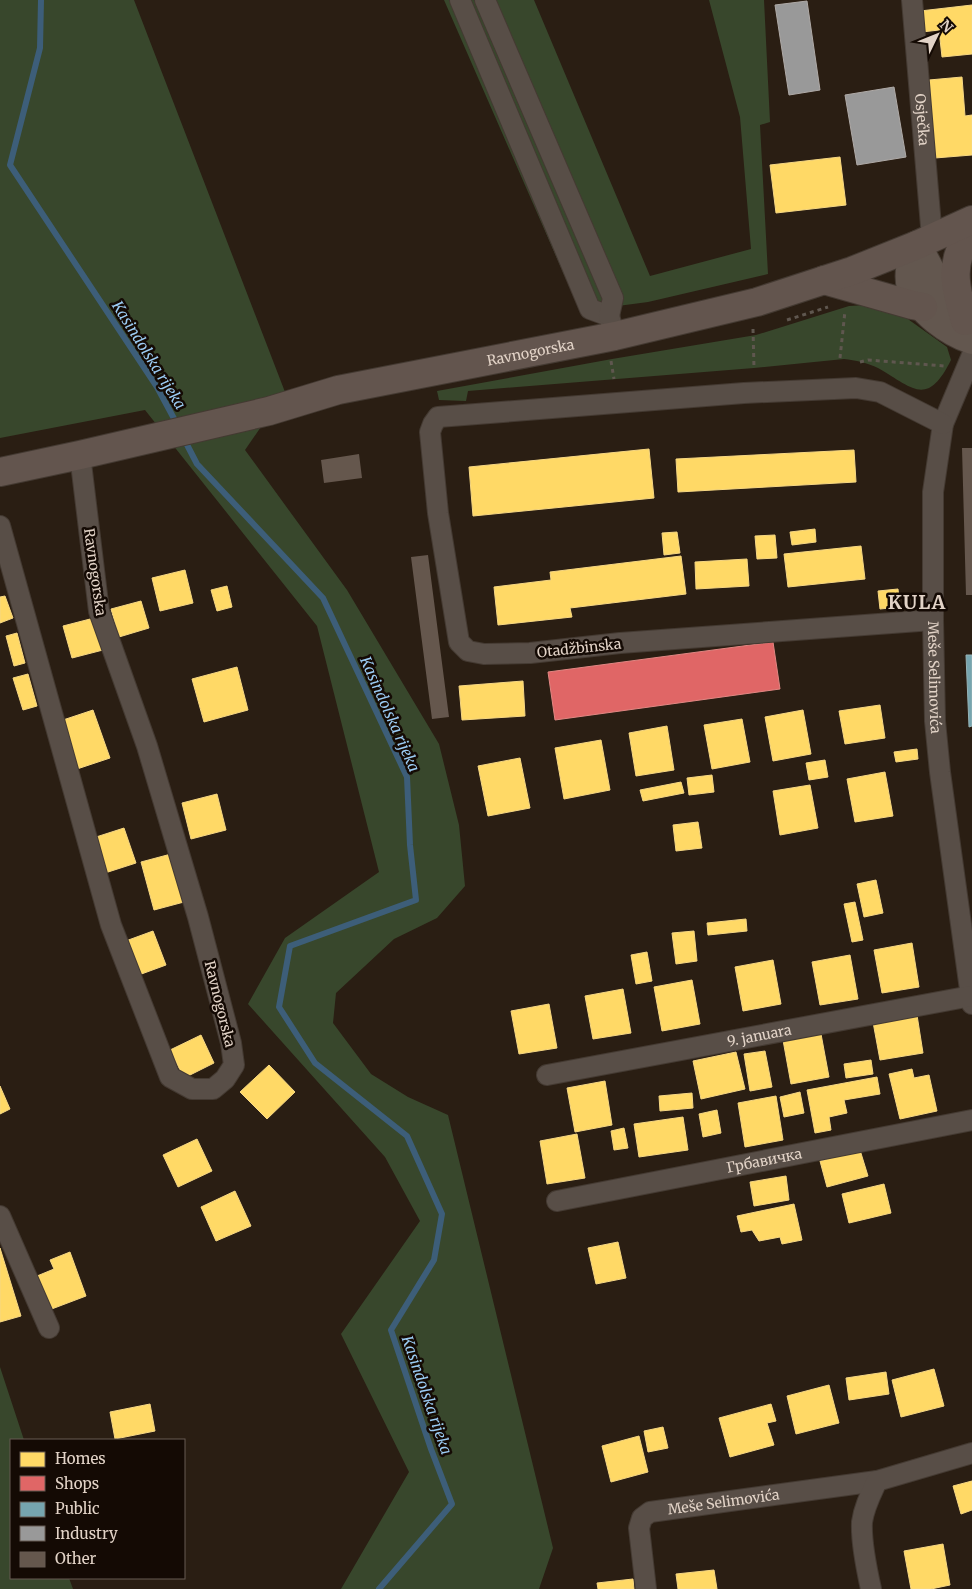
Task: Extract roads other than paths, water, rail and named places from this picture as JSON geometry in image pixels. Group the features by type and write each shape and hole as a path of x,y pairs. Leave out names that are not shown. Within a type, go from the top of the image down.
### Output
{"main road":[{"name":"Ravnogorska","path":"0,472 269,411 347,388 611,335 757,302 827,293 852,271 972,220"},
{"path":"970,331 958,294 956,274 959,253 972,228"},
{"path":"924,242 910,264 911,289 923,307 947,329 970,331"},
{"path":"924,242 934,275 970,331"},
{"path":"827,293 923,307"}],"street":[{"path":"460,0 590,309 611,335"},
{"path":"485,0 612,298 611,335"},
{"name":"Osječka","path":"912,0 924,242"},
{"name":"Meše Selimovića","path":"972,355 943,424 933,492 935,721 972,1000"},
{"name":"Otadžbinska","path":"933,620 620,644 530,653 484,654 468,651 459,642 438,513 430,432 438,418 744,393 856,388 880,392 943,424"},
{"name":"Ravnogorska","path":"0,526 111,925 170,1077 192,1089 213,1088 226,1080 234,1065 231,1043 198,917 147,746 98,611 80,455"},
{"name":"9. januara","path":"547,1076 972,1000"},
{"name":"Грбавичка","path":"557,1200 972,1120"},
{"path":"0,1216 49,1328"},
{"name":"Meše Selimovića","path":"646,1589 639,1528 642,1518 650,1512 877,1481 972,1453"},
{"path":"870,1589 866,1570 862,1522 868,1499 877,1481"}],"waterway":[{"name":"Kasindolska rijeka","path":"41,0 40,48 10,165 157,387 178,426"},
{"name":"Kasindolska rijeka","path":"183,437 197,464 323,598 407,777 410,845 416,900 290,946 279,1007 315,1063 407,1136 442,1214 434,1260 391,1330 431,1449 452,1504 379,1589"}],"district":[{"name":"KULA","path":"917,602"}]}
